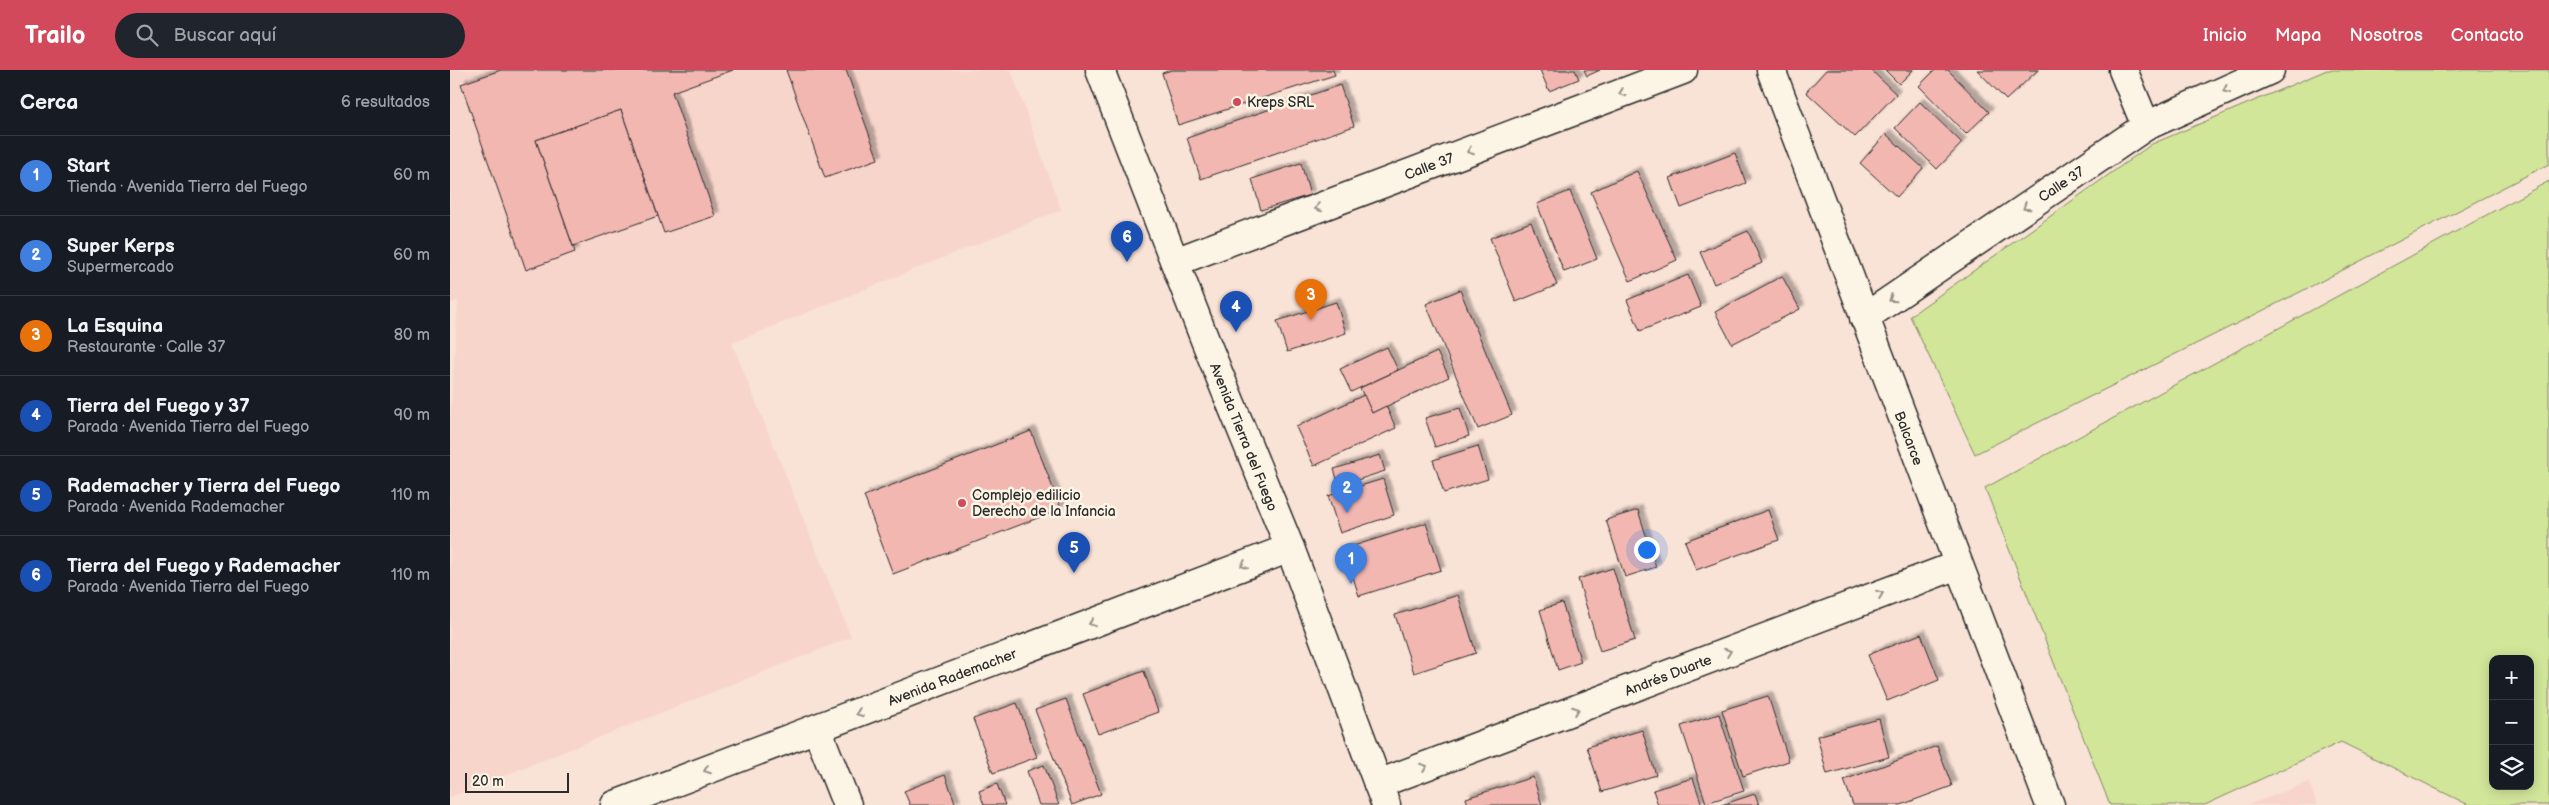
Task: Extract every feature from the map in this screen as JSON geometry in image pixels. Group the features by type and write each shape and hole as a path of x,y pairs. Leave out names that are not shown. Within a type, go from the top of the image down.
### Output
{"main road":[{"name":"Avenida Tierra del Fuego","path":"1100,70 1290,548 1382,795"},
{"name":"Calle 37","path":"1175,262 1684,70"},
{"name":"Balcarce","path":"1771,70 2050,805"},
{"path":"2123,70 2146,126"},
{"name":"Calle 37","path":"1864,318 2146,126 2270,70"},
{"name":"Avenida Rademacher","path":"615,805 1290,548"},
{"name":"Andrés Duarte","path":"1382,795 1958,565"},
{"path":"817,729 847,805"}],"shaded area":[{"path":"450,70 1011,70 1061,210 732,343 851,637 450,797 450,422 458,301 450,303"},
{"path":"2309,782 2317,805 2248,805"}],"green space":[{"path":"2327,70 2549,70 2549,164 2302,291 1975,454 1910,316 2152,144"},
{"path":"2549,181 2549,805 2469,805 2341,742 2205,805 2110,805 1985,488"}],"building":[{"path":"501,70 733,70 672,92 715,216 664,233 621,110 536,140 575,252 526,270 461,84"},
{"path":"786,70 846,70 878,159 825,178"},
{"path":"1172,70 1333,70 1335,75 1178,125 1162,73"},
{"path":"1540,70 1575,70 1579,79 1549,91"},
{"path":"1584,70 1600,70 1587,76"},
{"path":"1826,70 1871,70 1896,94 1855,137 1806,92"},
{"path":"1885,70 1913,70 1899,84"},
{"path":"1935,70 1948,70 1989,112 1966,134 1919,86"},
{"path":"1977,70 2038,70 2006,100"},
{"path":"1340,85 1354,126 1201,179 1187,138"},
{"path":"1920,102 1962,143 1937,169 1895,128"},
{"path":"621,110 658,216 573,246 536,140"},
{"path":"1886,134 1923,168 1897,197 1860,163"},
{"path":"1735,153 1746,183 1681,208 1670,178"},
{"path":"1301,163 1310,195 1261,210 1252,179"},
{"path":"1637,171 1677,260 1630,281 1591,192"},
{"path":"1570,191 1597,259 1564,272 1537,204"},
{"path":"1531,222 1557,285 1516,302 1490,238"},
{"path":"1748,231 1762,263 1714,284 1700,252"},
{"path":"1688,275 1701,307 1640,331 1627,300"},
{"path":"1782,276 1800,309 1732,344 1715,312"},
{"path":"1460,290 1512,415 1478,429 1426,304"},
{"path":"1336,302 1346,333 1287,352 1277,321"},
{"path":"1387,347 1398,370 1351,392 1340,369"},
{"path":"1437,352 1449,377 1372,413 1360,388"},
{"path":"1364,395 1372,413 1386,406 1396,428 1314,466 1296,427"},
{"path":"1460,408 1469,436 1435,447 1425,418"},
{"name":"Complejo edilicio Derecho de la Infancia","path":"1031,431 1061,509 893,574 864,496"},
{"path":"1478,446 1488,479 1444,493 1433,460"},
{"path":"1380,455 1385,471 1339,486 1334,469"},
{"path":"1383,479 1394,515 1340,533 1328,496"},
{"path":"1638,510 1656,567 1625,577 1606,520"},
{"path":"1768,510 1779,540 1696,570 1685,541"},
{"path":"1426,523 1441,570 1359,596 1344,549"},
{"path":"1613,568 1635,640 1600,651 1578,579"},
{"path":"1458,595 1476,653 1414,673 1395,615"},
{"path":"1562,603 1581,662 1558,670 1540,610"},
{"path":"1921,634 1939,680 1887,701 1868,655"},
{"path":"1144,671 1158,712 1098,734 1083,694"},
{"path":"1768,696 1789,761 1743,776 1722,710"},
{"path":"1066,699 1101,794 1072,805 1035,710"},
{"path":"1017,703 1037,757 993,773 973,719"},
{"path":"1719,714 1744,791 1706,803 1681,726"},
{"path":"1879,719 1889,757 1827,774 1817,736"},
{"path":"1642,730 1656,775 1602,792 1587,747"},
{"path":"1937,746 1952,786 1901,805 1853,805 1844,780"},
{"path":"1044,765 1059,805 1039,805 1027,771"},
{"path":"945,775 956,805 910,805 904,791"},
{"path":"1533,777 1542,805 1468,805 1466,798"},
{"path":"1693,778 1702,805 1658,805 1653,790"},
{"path":"997,784 1005,805 984,805 979,791"},
{"path":"1755,794 1759,805 1721,805"}],"place":[{"name":"Kreps SRL","path":"1237,102"},
{"name":"Tierra del Fuego y Rademacher","path":"1127,262"},
{"name":"La Esquina","path":"1311,320"},
{"name":"Tierra del Fuego y 37","path":"1236,332"},
{"name":"Complejo edilicio Derecho de la Infancia","path":"962,503"},
{"name":"Super Kerps","path":"1347,513"},
{"name":"Rademacher y Tierra del Fuego","path":"1074,573"},
{"name":"Start","path":"1351,584"}]}
